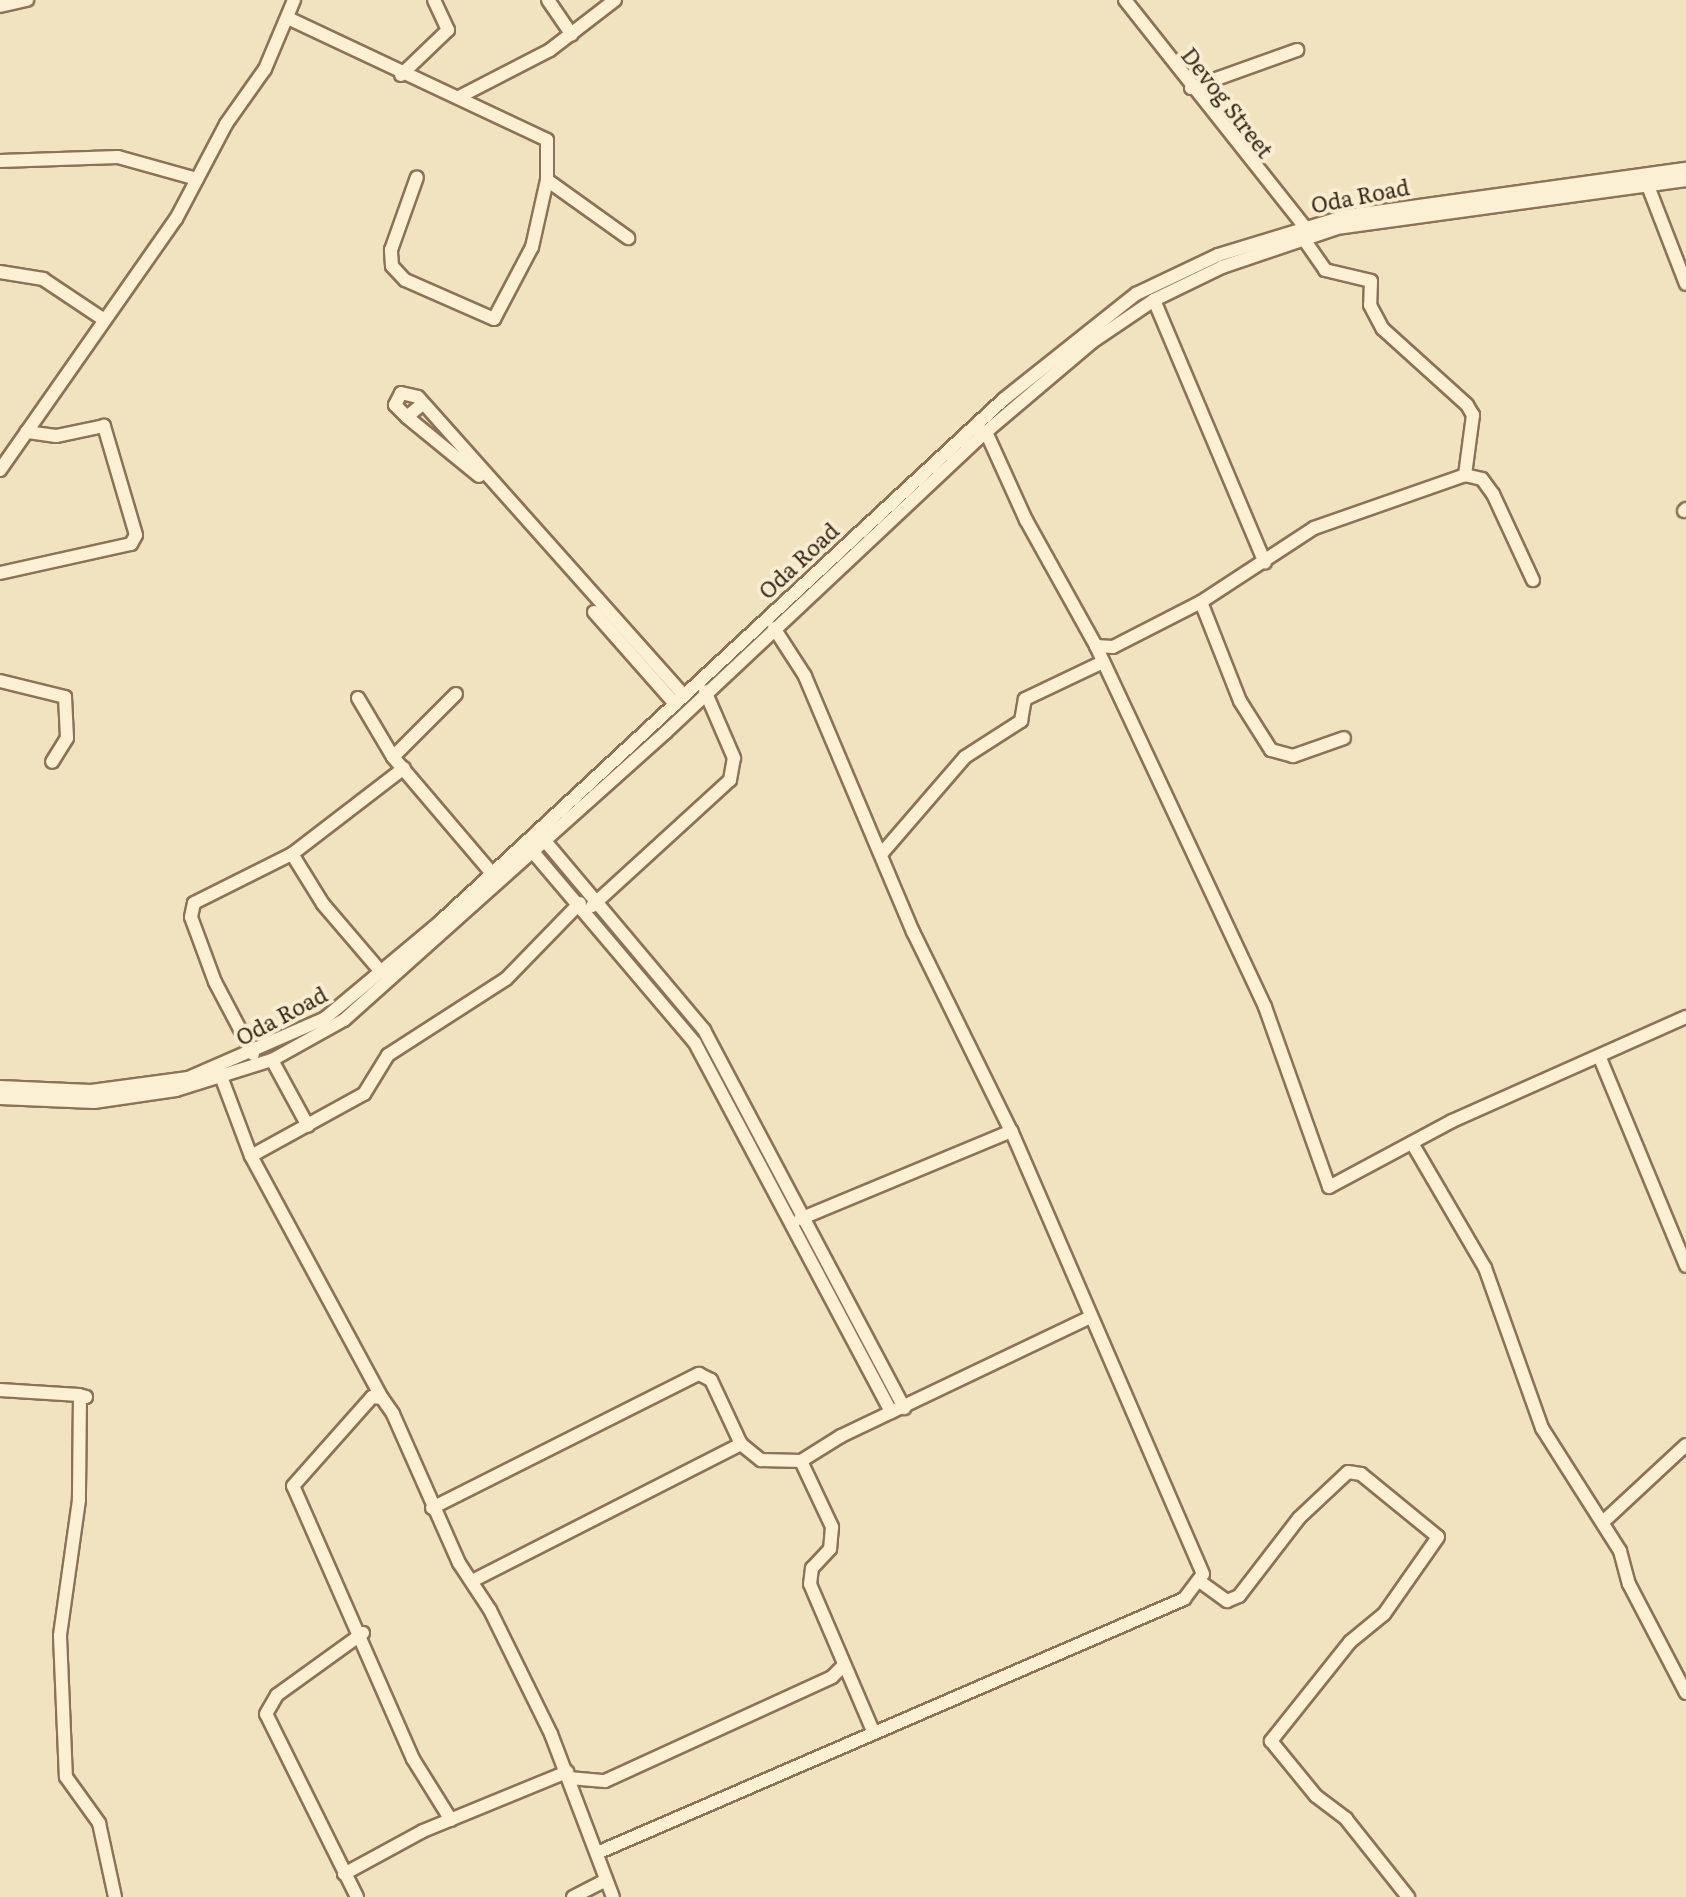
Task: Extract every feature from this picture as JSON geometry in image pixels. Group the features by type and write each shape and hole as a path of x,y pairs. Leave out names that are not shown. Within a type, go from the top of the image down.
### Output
{"street":[{"path":"0,6 27,0"},
{"path":"0,470 103,319 132,286 290,19 294,0"},
{"path":"401,75 448,30 434,0"},
{"path":"548,0 572,35"},
{"path":"459,97 572,35 615,0"},
{"name":"Devog Street","path":"1125,0 1303,232 1325,270 1371,281 1370,305 1383,329 1467,405 1473,415 1465,475"},
{"path":"290,19 401,75 543,135 550,144 547,180 532,247 499,316 490,320 405,280 392,266 391,250 417,177"},
{"path":"1191,88 1297,50"},
{"path":"0,161 118,157 197,179"},
{"name":"Oda Road","path":"0,1098 94,1102 222,1079 272,1060 344,1020 545,841 633,753 680,700 1004,399 1136,294 1218,255 1303,232 1686,169"},
{"path":"547,180 628,238"},
{"name":"Oda Road","path":"0,1087 91,1091 151,1084 253,1054 324,1019 491,872 705,691 986,432 1092,342 1154,300 1303,232 1686,180"},
{"path":"1648,186 1686,284"},
{"path":"0,272 43,279 103,319"},
{"path":"1154,300 1265,563"},
{"path":"504,501 396,409 398,396 411,392 574,583 680,700"},
{"path":"407,417 420,406"},
{"path":"0,573 131,544 136,535 104,426 56,436 26,432"},
{"path":"986,432 1096,646 1265,1007 1329,1187 1412,1143 1686,1017"},
{"path":"1096,646 1113,647 1201,602 1265,563 1314,528 1465,475 1482,479 1493,494 1533,580"},
{"path":"1201,602 1240,701 1271,750 1293,756 1344,738"},
{"path":"774,628 805,676 883,852 913,932 1011,1131 1090,1317 1197,1551 1202,1583 1227,1601 1239,1596 1299,1518 1348,1472 1361,1474 1438,1537 1384,1614 1350,1642 1271,1741 1316,1796 1346,1819 1408,1897"},
{"path":"883,852 965,757 1021,721 1025,699 1103,662"},
{"path":"0,681 65,697 67,738 52,762"},
{"path":"251,1156 364,1094 373,1074 406,1041 506,979 730,780 734,758 705,691"},
{"path":"393,757 456,694"},
{"path":"358,698 393,757 491,872"},
{"path":"253,1054 215,982 191,912 194,903 292,854 404,768"},
{"path":"545,841 588,905 699,1051 799,1220"},
{"path":"533,852 588,905 712,1044 898,1410"},
{"path":"292,854 323,904 381,972"},
{"path":"699,1051 712,1044"},
{"path":"1600,1058 1686,1266"},
{"path":"272,1060 308,1126"},
{"path":"222,1079 251,1156 382,1398 432,1508 474,1580 568,1775 613,1897"},
{"path":"799,1220 1011,1131"},
{"path":"1412,1143 1485,1268 1542,1428 1603,1522 1686,1693"},
{"path":"432,1508 699,1374 711,1380 741,1444 761,1460 801,1461 1090,1317"},
{"path":"0,1390 79,1395 86,1397 80,1396 79,1500 60,1636 66,1777 99,1823 115,1897"},
{"path":"382,1398 368,1399 293,1486 363,1633 413,1759 451,1820"},
{"path":"474,1580 741,1444"},
{"path":"1603,1522 1686,1445"},
{"path":"801,1461 832,1527 830,1549 812,1568 810,1584 874,1733"},
{"path":"597,1853 1184,1599 1202,1583"},
{"path":"357,1897 266,1711 277,1695 363,1633"},
{"path":"344,1874 451,1820 568,1775 605,1781 832,1677 844,1665"},
{"path":"573,1897 606,1880"}]}
